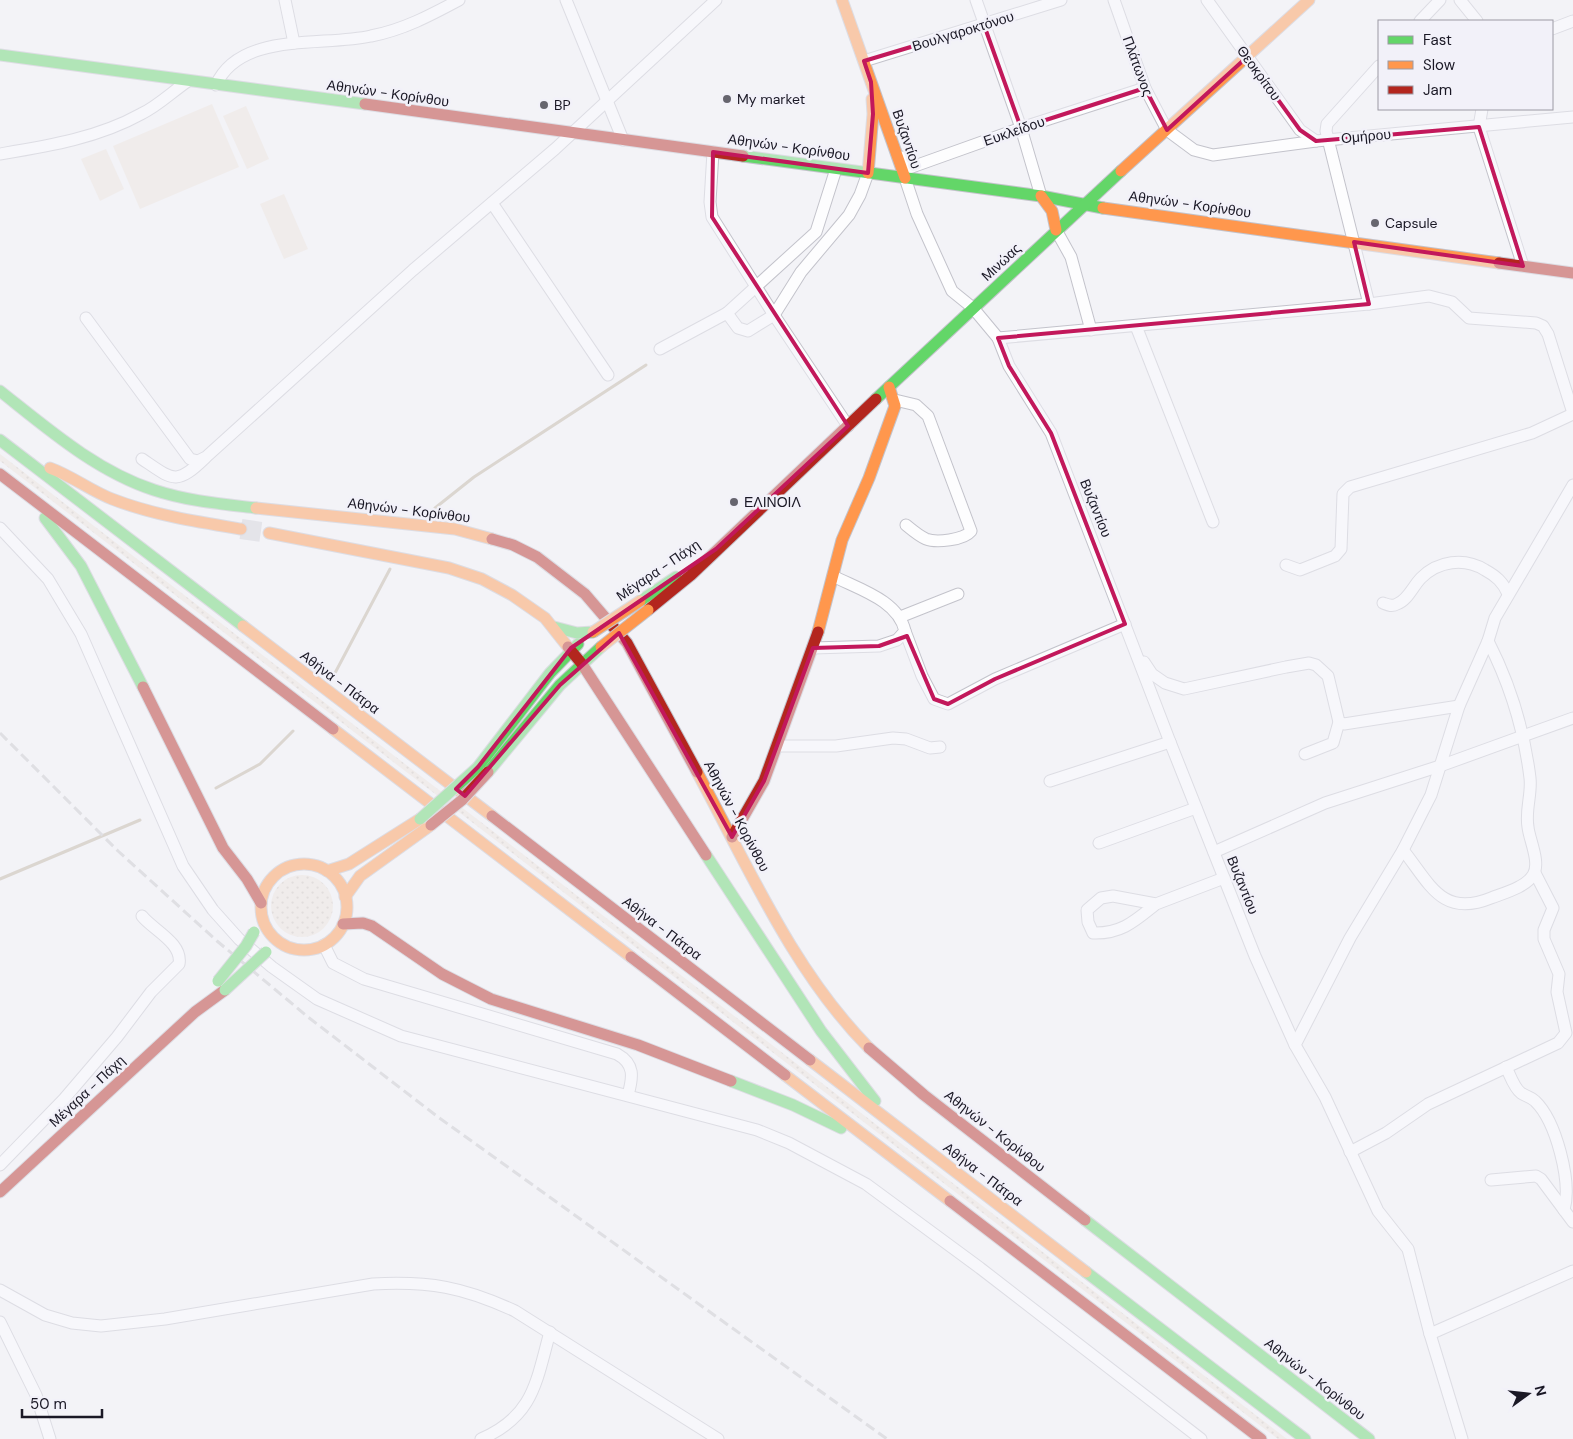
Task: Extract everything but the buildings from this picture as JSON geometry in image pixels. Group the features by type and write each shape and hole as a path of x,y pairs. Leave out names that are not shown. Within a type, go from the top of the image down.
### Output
{"main road":[{"name":"Μινώας","path":"716,549 1056,230 1309,0"},
{"name":"Βυζαντίου","path":"843,1 906,178"},
{"name":"Αθηνών - Κορίνθου","path":"0,56 1041,196 1085,205 1573,273"},
{"path":"868,173 874,114 871,82"},
{"path":"1041,196 1052,211 1056,230"},
{"path":"732,837 759,791 813,648 842,540 869,478 895,406 895,400 889,387"},
{"name":"Αθηνών - Κορίνθου","path":"0,391 71,446 108,469 146,487 220,504 455,528 513,545 537,557 585,594 627,643 802,966 825,1001 853,1034 888,1067 1369,1439"},
{"name":"Αθήνα - Πάτρα","path":"0,440 1305,1439"},
{"path":"24,459 61,471 97,493 128,505 174,517 241,529"},
{"path":"0,474 1261,1439"},
{"path":"25,493 81,566 223,848 247,879 261,908 265,925 273,937 284,945 300,950 324,945 332,940 343,924 346,906 341,887 327,871 316,866 303,864 290,866 279,871 270,880 264,891 261,908"},
{"path":"269,533 449,568 482,578 531,607 554,627 582,664 821,1031 891,1122"},
{"name":"Μέγαρα - Πάχη","path":"345,897 360,876 462,800 571,648 716,549"},
{"name":"Μέγαρα - Πάχη","path":"327,871 349,864 420,819 483,769 560,685 582,664 692,575 716,549"},
{"path":"554,627 577,632 593,632"},
{"name":"Μέγαρα - Πάχη","path":"222,985 254,932 261,908"},
{"path":"343,924 363,923 372,926 403,945 442,974 491,999 638,1045 793,1105 867,1137"},
{"name":"Μέγαρα - Πάχη","path":"0,1192 222,985 256,958 284,945"}],"street":[{"path":"285,0 294,43"},
{"path":"216,85 222,71 243,55 294,43 371,37 423,19 459,0"},
{"path":"566,0 623,140"},
{"path":"142,459 173,478 180,478 188,473 414,270 573,133 716,0"},
{"path":"976,0 1021,128 1041,196"},
{"name":"Βουλγαροκτόνου","path":"864,61 1061,0"},
{"name":"Πλάτωνος","path":"1114,0 1145,88 1166,130"},
{"name":"Θεοκρίτου","path":"1207,0 1300,130 1322,140"},
{"path":"1421,20 1440,0"},
{"path":"1460,0 1476,20"},
{"path":"1553,29 1573,21"},
{"path":"1369,304 1354,242 1322,140 1327,124 1378,67"},
{"path":"0,154 87,136 123,124 144,113 188,81"},
{"name":"Ευκλείδου","path":"894,146 900,150 907,168 912,167 1021,128 1145,88"},
{"path":"1482,110 1479,127 1523,266"},
{"name":"Ομήρου","path":"1166,130 1194,150 1213,155 1322,140 1573,117"},
{"path":"713,152 710,202 712,217 755,287 848,426"},
{"path":"660,348 727,312 816,232 836,169"},
{"path":"727,312 738,328 748,331 774,315 801,272 849,214 860,195 868,173"},
{"name":"Βυζαντίου","path":"906,178 917,214 952,291 973,308 998,338 1009,366 1051,433 1170,742 1278,1010 1295,1045 1325,1097 1378,1211 1408,1249 1430,1334 1462,1439"},
{"path":"492,203 608,375"},
{"path":"1056,230 1071,257 1091,330"},
{"path":"998,338 1369,304 1429,296 1452,302 1469,318 1536,323 1543,326 1548,334 1573,414 1532,433 1350,487 1343,494 1341,548 1335,556 1300,570 1286,565"},
{"path":"86,318 190,459 198,461 206,456"},
{"path":"1136,326 1213,522"},
{"path":"895,400 916,405 928,416 971,531 962,536 938,541 925,538 906,525"},
{"path":"1295,1045 1350,938 1403,850 1431,795 1459,706 1488,641 1496,618 1508,594 1573,485"},
{"path":"0,528 32,560 62,598 82,634 145,783 183,866 213,910 239,939 293,984 317,999 401,1036 758,1130 789,1143 866,1184 980,1268 1201,1439"},
{"path":"1383,603 1391,606 1396,605 1403,601 1422,577 1446,564 1459,561 1472,562 1496,576 1504,584 1508,594"},
{"path":"833,576 884,602 900,617 922,676 934,699 948,704 994,679 1125,624"},
{"path":"900,617 958,594"},
{"path":"813,648 879,646 897,640 904,631"},
{"path":"1131,640 1152,674 1165,683 1184,689 1286,666 1309,663 1316,665 1328,676 1340,722 1333,743 1305,754"},
{"path":"1403,850 1443,899 1462,906 1474,905 1510,890 1529,880 1535,873 1536,866 1528,827 1531,796 1530,777 1523,737 1510,690 1488,641"},
{"path":"1340,722 1350,724 1459,706"},
{"path":"1214,852 1326,803 1440,766 1573,718"},
{"path":"777,746 836,746 893,738 906,739 930,748 940,747"},
{"path":"1050,781 1170,742"},
{"path":"1099,843 1196,808"},
{"path":"1350,1152 1386,1133 1428,1104 1479,1082 1558,1043 1566,1033 1557,992 1559,974 1544,939 1544,930 1554,908 1535,873"},
{"path":"1156,904 1113,896 1101,898 1086,910 1088,922 1094,933 1102,933 1130,925 1156,904 1224,878"},
{"path":"0,1164 64,1099 117,1037 151,992 179,964 179,953 174,946 142,916"},
{"path":"324,945 333,963 364,979 617,1054 625,1058 631,1067 633,1077 628,1095"},
{"path":"1506,1067 1519,1092 1535,1100 1550,1125 1562,1160 1567,1195 1564,1210"},
{"path":"1491,1180 1536,1176 1541,1179 1573,1222"},
{"path":"1430,1334 1573,1271"},
{"path":"0,1290 44,1315 72,1323 101,1326 165,1319 327,1290 407,1282 445,1285 480,1295 515,1311 718,1439"},
{"path":"0,1322 36,1395 50,1439"},
{"path":"482,1439 506,1426 522,1411 535,1384 550,1332"}],"highlighted area":[{"path":"984,25 1021,128 1145,88 1167,130 1247,57 1300,130 1316,141 1479,127 1523,266 1354,242 1369,304 998,338 1009,366 1051,433 1125,624 995,679 948,704 934,699 907,636 879,646 813,648 764,781 732,837 619,633 560,685 465,796 456,789 478,767 571,648 716,549 848,426 712,217 713,152 868,173 873,114 871,82 864,61"}],"shaded area":[{"path":"212,104 239,167 140,209 113,146"},
{"path":"246,106 269,159 247,169 223,116"},
{"path":"106,149 124,189 100,201 81,159"},
{"path":"284,194 308,249 284,259 260,204"},
{"path":"0,454 1287,1439 1278,1439 0,461"},
{"path":"302,875 319,880 324,884 328,889 333,906 328,923 324,928 319,932 302,937 285,932 280,928 276,923 271,906 276,889 280,884 285,880"}],"waterway":[{"path":"435,508 474,477 646,365"},
{"path":"335,673 390,569"},
{"path":"216,788 260,764 293,731"},
{"path":"0,879 140,820"}],"tunnel":[{"path":"241,529 269,533"}],"railway":[{"path":"0,733 118,851 217,941 308,1017 438,1117 887,1439"}],"traffic: fast":[{"path":"0,55 365,104"},
{"path":"743,156 1041,196 1103,208"},
{"path":"876,399 1121,171"},
{"path":"0,391 73,448 112,472 133,482 179,497 256,508"},
{"path":"0,440 243,626"},
{"path":"45,518 81,566 143,687"},
{"path":"640,601 676,577"},
{"path":"554,627 577,633 593,632"},
{"path":"478,767 550,673 578,644"},
{"path":"488,772 560,685 601,647"},
{"path":"420,819 478,767"},
{"path":"706,855 821,1031 875,1101"},
{"path":"218,981 246,946 254,932"},
{"path":"225,990 266,952"},
{"path":"731,1081 793,1105 841,1128"},
{"path":"1085,1220 1369,1439"},
{"path":"1086,1272 1305,1439"}],"traffic: slow":[{"path":"842,0 905,178"},
{"path":"1121,171 1309,0"},
{"path":"868,173 873,114 872,99"},
{"path":"1041,196 1052,211 1056,230"},
{"path":"1103,208 1499,263"},
{"path":"818,632 842,540 869,478 895,406 889,387"},
{"path":"50,468 104,496 128,505 208,524 241,529"},
{"path":"256,508 455,529 492,539"},
{"path":"269,533 449,568 482,579 512,595 545,618 568,647"},
{"path":"593,632 640,601"},
{"path":"601,647 648,610"},
{"path":"243,626 492,816"},
{"path":"333,729 631,957"},
{"path":"697,772 754,880 795,952 817,986 869,1048"},
{"path":"327,871 349,864 420,819"},
{"path":"345,897 360,876 431,825"},
{"path":"304,864 320,867 328,871 340,883 344,891 347,907 344,923 340,931 328,943 320,947 304,950 288,947 280,943 268,931 264,923 261,907 264,891 268,883 280,871 288,867 304,864"},
{"path":"810,1060 1086,1272"},
{"path":"785,1075 950,1201"}],"traffic: jam":[{"path":"365,104 743,156"},
{"path":"1499,263 1573,273"},
{"path":"648,610 691,575 876,399"},
{"path":"0,474 333,729"},
{"path":"492,539 513,545 537,557 585,594 627,643 697,772"},
{"path":"732,837 764,781 818,632"},
{"path":"568,647 582,664 706,855"},
{"path":"143,687 223,848 247,879 261,903"},
{"path":"431,825 462,800 488,772"},
{"path":"492,816 810,1060"},
{"path":"343,924 363,923 372,926 442,974 491,999 638,1045 731,1081"},
{"path":"631,957 785,1075"},
{"path":"0,1192 195,1012 225,990"},
{"path":"869,1048 924,1095 1085,1220"},
{"path":"950,1201 1261,1439"}],"place":[{"name":"My market","path":"727,99"},
{"name":"BP","path":"544,105"},
{"name":"Capsule","path":"1375,223"},
{"name":"ΕΛΙΝΟΙΛ","path":"734,502"}]}
